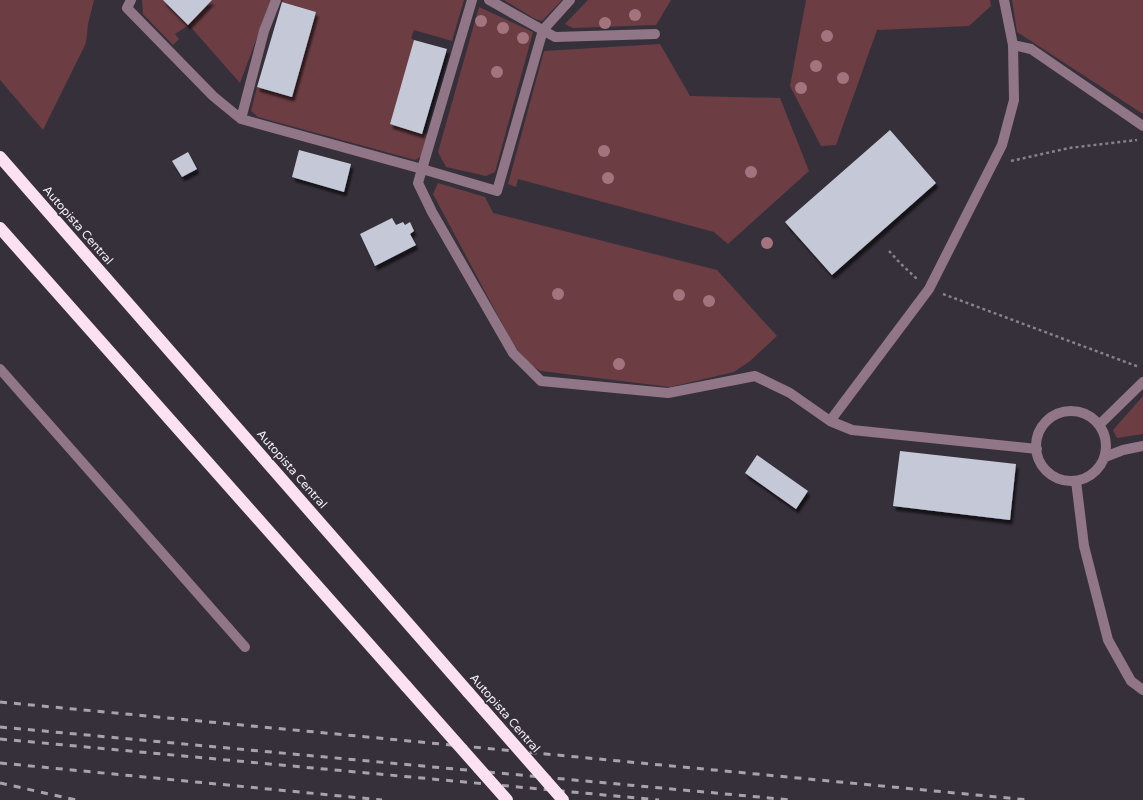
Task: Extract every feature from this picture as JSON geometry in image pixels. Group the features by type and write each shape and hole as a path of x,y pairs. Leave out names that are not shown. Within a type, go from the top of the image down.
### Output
{"highway":[{"name":"Autopista Central","path":"0,156 563,800"},
{"path":"0,228 507,800"}],"lane":[{"path":"131,0 127,8 213,96 241,119 497,190 543,30 570,0"},
{"path":"241,119 264,31 276,0"},
{"path":"472,0 418,182 436,218 512,353 541,381 668,393 755,376 790,393 830,421 852,430 1037,449"},
{"path":"489,0 555,38 655,34"},
{"path":"830,421 929,289 1002,145 1014,100 1013,45 1004,0"},
{"path":"1013,45 1031,49 1143,126"},
{"path":"0,369 245,647"},
{"path":"1099,425 1143,382"},
{"path":"1067,411 1081,412 1092,418 1099,425 1105,435 1106,440 1105,457 1099,468 1086,477 1076,481 1064,480 1054,476 1040,461 1037,449 1038,435 1044,424 1055,415 1067,411"},
{"path":"1105,457 1123,450 1143,446"},
{"path":"1076,481 1084,546 1108,640 1130,681 1143,690"}],"path":[{"path":"992,165 1069,148 1143,140"},
{"path":"889,251 929,289 1143,369"}],"shaded area":[{"path":"0,0 94,0 88,24 86,43 43,130 0,80"},
{"path":"142,0 271,0 240,83 189,25 175,34 179,39 173,45 143,14"},
{"path":"283,0 464,0 452,41 414,30 411,38 414,40 390,124 429,135 422,156 415,160 258,117 251,111 257,87 292,97 316,12 282,2"},
{"path":"504,0 562,0 542,21 535,19"},
{"path":"588,0 671,0 656,25 573,28 565,24"},
{"path":"806,0 990,0 991,6 969,26 877,30 836,145 821,146 790,86"},
{"path":"1012,0 1143,0 1143,114 1017,32"},
{"path":"479,7 533,32 495,172 486,176 446,167 438,152"},
{"path":"660,44 690,96 780,98 809,171 728,244 714,232 518,179 516,187 508,184 544,51"},
{"path":"438,183 485,197 493,213 717,270 777,336 750,361 734,372 670,387 541,371 530,365 513,344 433,194"},
{"path":"1143,396 1143,434 1117,438 1113,430"}],"building":[{"path":"163,0 212,0 188,25"},
{"path":"282,2 316,12 292,97 257,87"},
{"path":"414,40 447,49 422,134 390,124"},
{"path":"890,130 936,183 832,275 785,222"},
{"path":"299,150 351,164 344,192 292,177"},
{"path":"188,152 197,169 182,177 172,161"},
{"path":"392,218 396,225 403,222 405,225 410,222 414,231 410,234 416,245 375,266 360,234"},
{"path":"900,451 1016,464 1010,520 893,506"},
{"path":"757,455 808,491 796,509 745,473"}],"railway":[{"path":"0,702 1029,800"},
{"path":"0,727 791,800"},
{"path":"0,739 659,800"},
{"path":"0,763 382,800"},
{"path":"0,783 76,800"}]}
